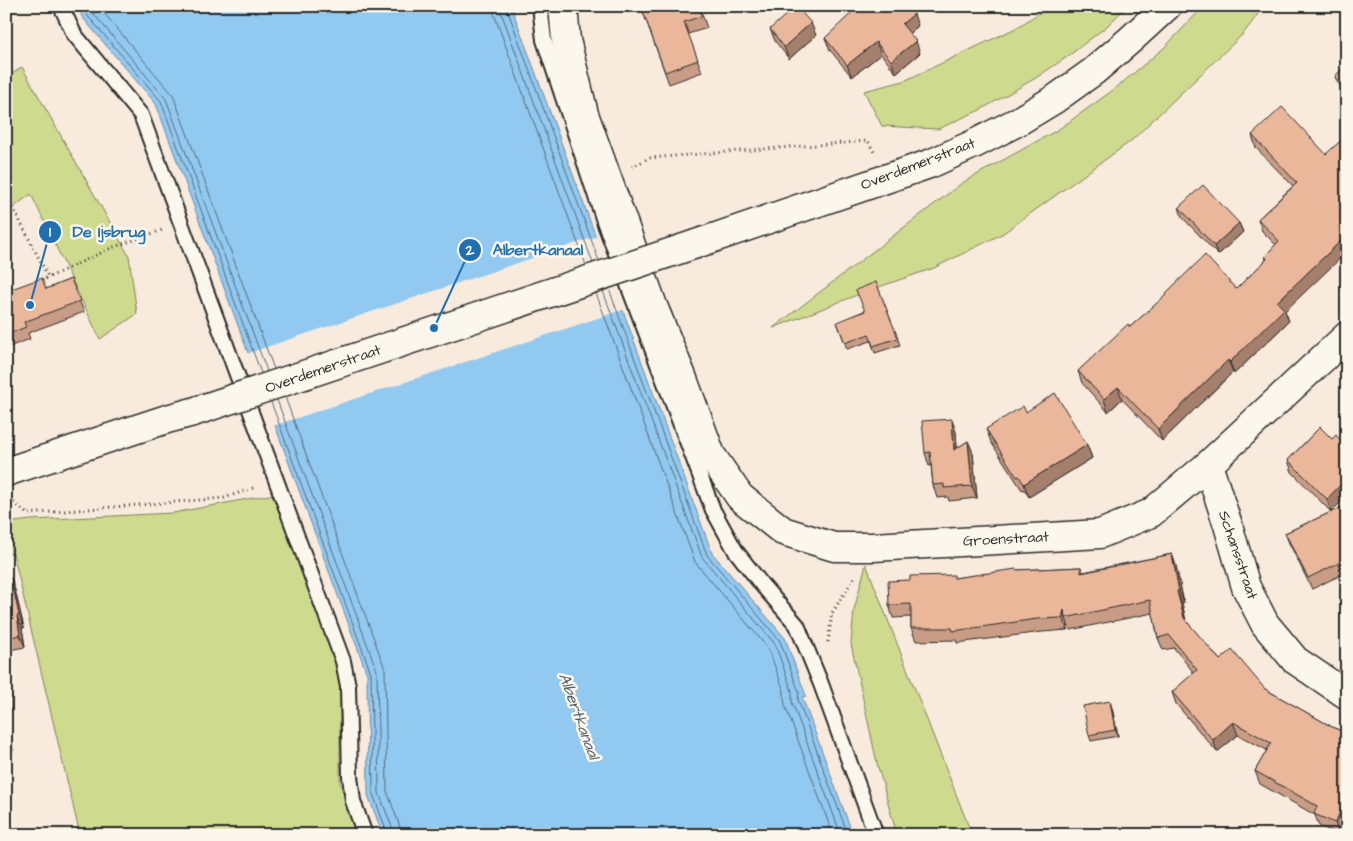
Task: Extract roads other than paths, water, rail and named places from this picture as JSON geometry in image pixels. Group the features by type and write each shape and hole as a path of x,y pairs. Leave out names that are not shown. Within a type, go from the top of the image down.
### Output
{"street":[{"name":"Groenstraat","path":"563,6 566,40 584,114 653,306 711,455 740,497 782,531 834,547 873,547 1100,534 1151,513 1208,465 1347,336"},
{"name":"Overdemerstraat","path":"8,485 167,420 696,244 932,163 983,140 1055,99 1094,71 1166,6"},
{"name":"Schansstraat","path":"1208,465 1246,587 1265,624 1295,660 1347,695"}],"lane":[{"path":"61,6 74,34 141,115 343,662 348,686 350,776 353,801 365,835"},
{"path":"540,6 544,40 605,224 713,510 735,550 797,625 821,684 876,835"}],"water":[{"name":"Albertkanaal","path":"78,6 511,6 712,553 785,638 806,696 802,697 853,835 383,835 368,795 367,674 156,104 82,17"}],"place":[{"name":"De Ijsbrug","path":"30,305"},
{"name":"Albertkanaal","path":"434,328"}]}
